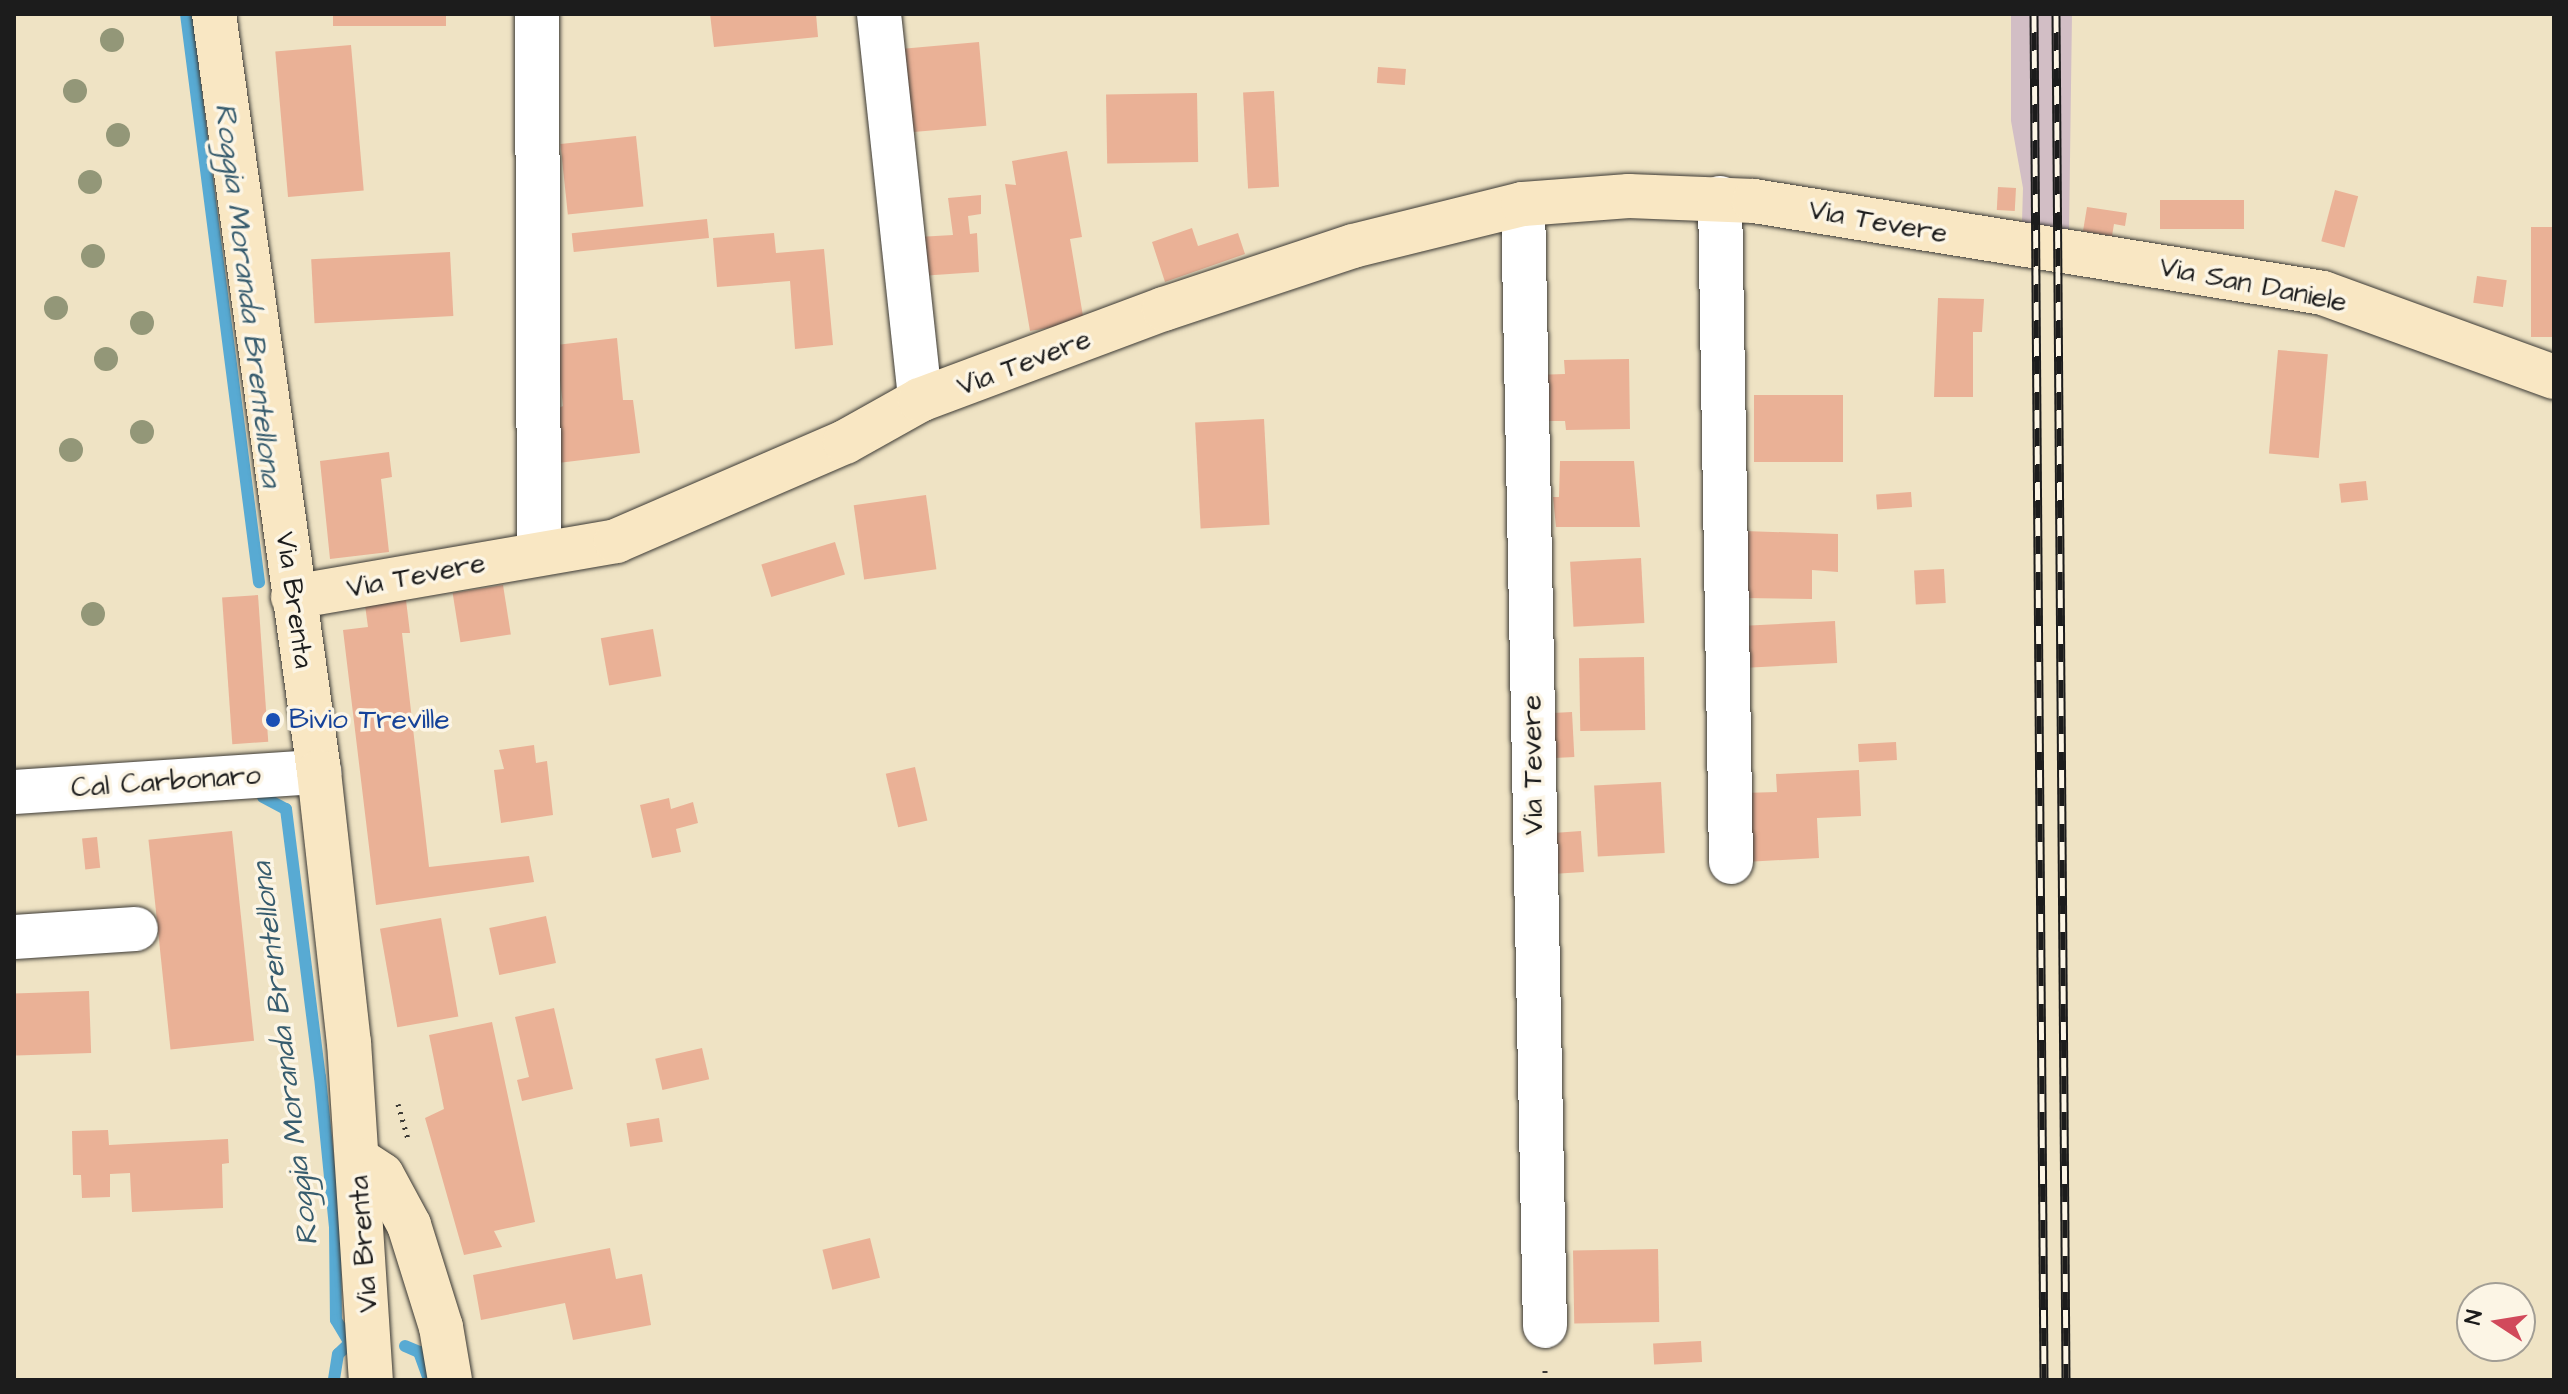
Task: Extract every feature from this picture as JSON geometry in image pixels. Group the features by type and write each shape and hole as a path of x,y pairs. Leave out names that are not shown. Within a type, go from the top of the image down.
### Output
{"street":[{"name":"Via Brenta","path":"214,14 319,772 359,1160 371,1380"},
{"path":"537,14 539,553"},
{"path":"879,14 920,400"},
{"name":"Via Tevere","path":"293,597 616,541 719,500 845,442 920,400 1261,274 1523,204 1629,196 1720,198 2037,248"},
{"path":"1720,198 1731,862"},
{"name":"Via Tevere","path":"1523,204 1545,1326"},
{"name":"Via San Daniele","path":"2037,248 2323,293 2554,377"},
{"name":"Cal Carbonaro","path":"14,792 319,772"},
{"path":"14,937 136,929"},
{"path":"359,1160 382,1175 409,1225 441,1327 450,1380"}],"shaded area":[{"path":"2011,14 2072,14 2069,233 2022,222 2023,188 2011,121"}],"building":[{"path":"333,14 446,14 446,26 333,26"},
{"path":"710,14 816,14 818,37 714,47"},
{"path":"979,42 986,126 908,133 900,49"},
{"path":"351,45 364,190 288,197 275,52"},
{"path":"1378,67 1406,69 1405,85 1377,83"},
{"path":"1274,91 1279,187 1248,188 1243,93"},
{"path":"1197,93 1198,162 1107,164 1106,95"},
{"path":"636,136 643,207 568,215 560,144"},
{"path":"1067,151 1082,237 1070,239 1084,322 1030,331 1005,184 1016,185 1012,161"},
{"path":"1998,187 2016,188 2015,211 1997,210"},
{"path":"2335,190 2358,196 2344,247 2321,241"},
{"path":"981,195 981,214 968,216 970,234 977,233 979,272 920,276 918,237 953,235 948,198"},
{"path":"2160,200 2244,200 2244,229 2160,229"},
{"path":"2087,207 2127,213 2125,226 2114,224 2112,236 2083,231"},
{"path":"707,219 709,238 574,252 572,233"},
{"path":"2531,227 2554,227 2554,337 2531,337"},
{"path":"1192,228 1198,246 1238,233 1245,254 1165,282 1152,242"},
{"path":"774,233 776,253 824,249 833,345 795,349 790,281 717,287 713,238"},
{"path":"450,252 453,316 315,323 311,259"},
{"path":"2477,276 2507,280 2503,307 2473,303"},
{"path":"1938,298 1984,299 1982,332 1973,332 1973,397 1934,397"},
{"path":"617,338 623,400 633,400 640,453 558,463 552,411 563,406 556,345"},
{"path":"2278,350 2328,354 2319,458 2269,454"},
{"path":"1629,359 1630,429 1566,430 1565,421 1535,421 1535,375 1565,374 1564,360"},
{"path":"1754,395 1843,395 1843,462 1754,462"},
{"path":"1264,419 1270,525 1201,528 1195,423"},
{"path":"389,452 392,477 381,479 389,552 330,559 320,461"},
{"path":"1560,461 1634,461 1640,527 1556,527 1553,497 1559,497"},
{"path":"2366,481 2368,500 2341,503 2339,484"},
{"path":"1911,492 1912,507 1877,509 1876,494"},
{"path":"926,495 936,569 864,579 854,505"},
{"path":"1744,531 1838,534 1838,572 1812,570 1812,599 1743,598"},
{"path":"835,542 845,575 771,597 761,565"},
{"path":"1641,558 1644,623 1573,627 1570,562"},
{"path":"1944,569 1946,603 1916,605 1914,571"},
{"path":"503,585 511,634 460,642 453,593"},
{"path":"258,595 268,742 232,744 222,598"},
{"path":"406,600 410,633 402,633 429,867 529,856 534,882 376,905 343,630 368,627 365,605"},
{"path":"1835,621 1837,663 1747,668 1745,626"},
{"path":"653,629 661,676 609,685 601,638"},
{"path":"1644,657 1645,730 1580,731 1579,658"},
{"path":"1572,712 1574,757 1549,758 1547,713"},
{"path":"1896,742 1897,760 1859,762 1858,744"},
{"path":"534,745 536,763 547,761 553,815 501,823 494,770 504,769 499,750"},
{"path":"915,767 927,821 898,827 886,774"},
{"path":"1859,770 1861,816 1817,818 1819,858 1745,862 1742,793 1777,792 1776,774"},
{"path":"1661,782 1665,853 1598,856 1594,786"},
{"path":"669,798 671,809 693,802 698,823 676,829 681,852 652,858 640,805"},
{"path":"232,831 254,1041 171,1050 148,840"},
{"path":"1581,831 1584,872 1556,874 1553,833"},
{"path":"97,837 100,868 85,869 82,839"},
{"path":"546,916 556,963 499,975 489,928"},
{"path":"441,918 458,1016 397,1027 380,929"},
{"path":"89,991 91,1053 16,1056 14,994"},
{"path":"554,1008 573,1089 522,1101 517,1080 529,1077 515,1017"},
{"path":"492,1022 535,1222 494,1231 502,1247 464,1255 425,1118 444,1109 429,1035"},
{"path":"702,1048 709,1079 662,1090 655,1059"},
{"path":"659,1118 663,1142 630,1147 626,1123"},
{"path":"108,1130 109,1145 228,1139 229,1163 222,1164 223,1208 132,1212 130,1173 110,1174 110,1197 82,1198 81,1175 73,1175 72,1131"},
{"path":"870,1238 880,1278 832,1290 822,1250"},
{"path":"610,1248 616,1279 642,1274 651,1325 573,1340 565,1303 481,1320 473,1275"},
{"path":"1658,1249 1659,1322 1574,1323 1573,1250"},
{"path":"1701,1341 1702,1362 1654,1364 1653,1344"}],"waterway":[{"name":"Roggia Moranda Brentellona","path":"186,14 259,582"},
{"name":"Roggia Moranda Brentellona","path":"263,797 286,809 320,1077 335,1227 336,1320 350,1343 338,1354 334,1380"},
{"name":"Roggia Moranda Brentellona","path":"405,1346 419,1352 429,1380"}],"railway":[{"path":"2034,14 2044,1380"},
{"path":"2056,14 2066,1380"}],"place":[{"name":"Bivio Treville","path":"273,720"}]}
